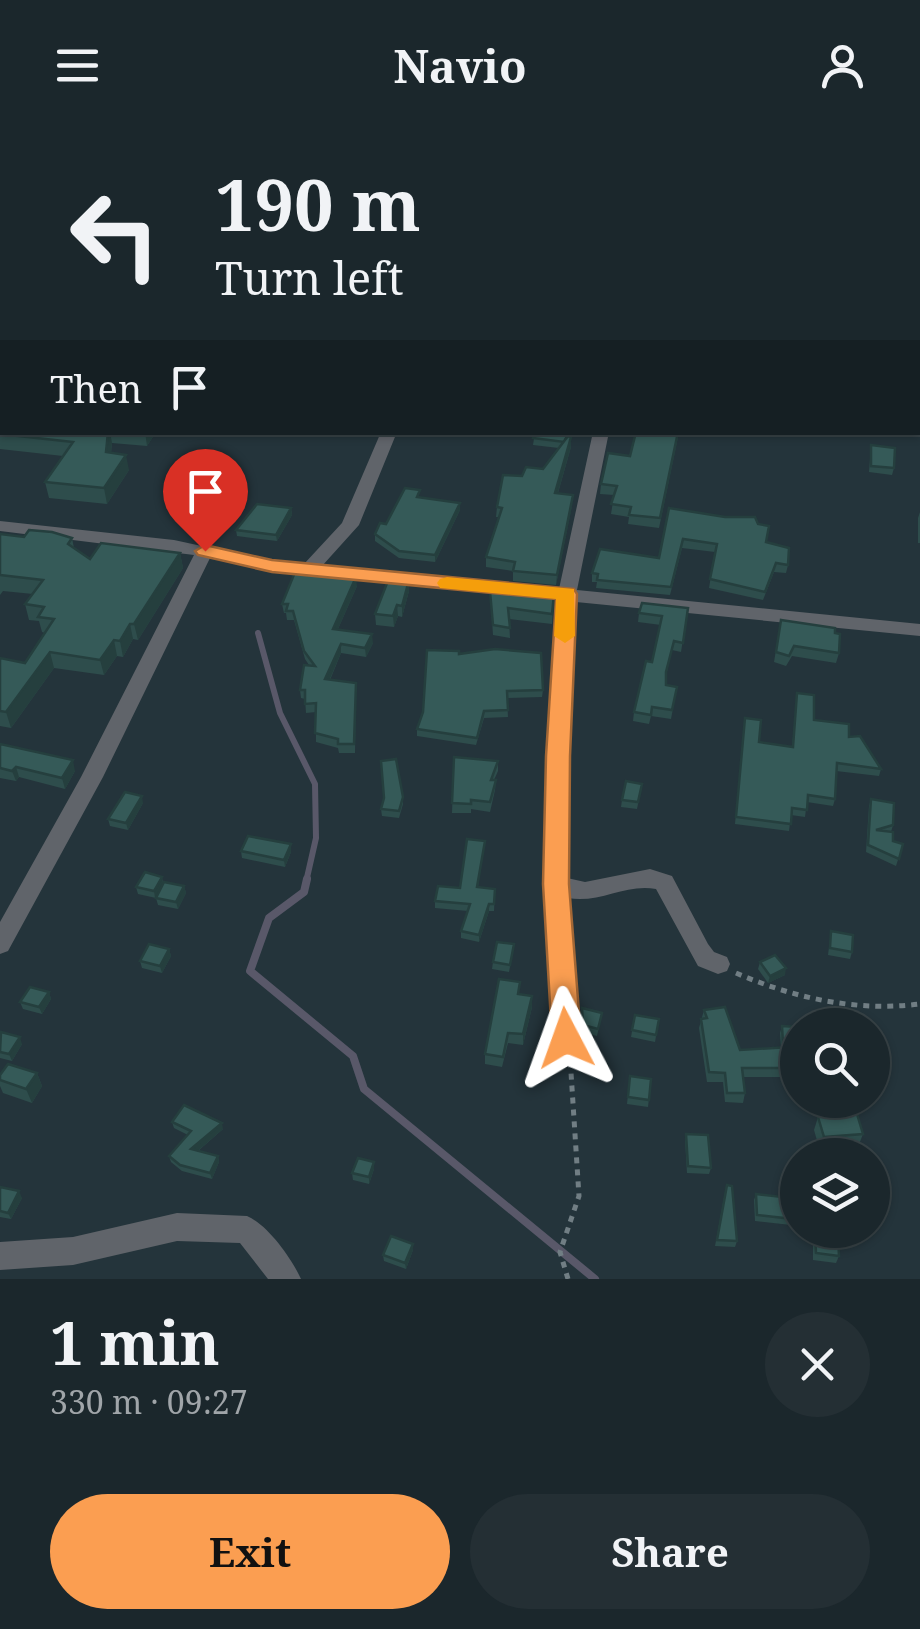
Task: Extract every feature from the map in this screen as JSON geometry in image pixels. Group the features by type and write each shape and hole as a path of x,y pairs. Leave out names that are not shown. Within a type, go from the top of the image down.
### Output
{"street":[{"path":"308,570 350,525 388,435"},
{"path":"566,1038 556,884 558,756 567,594 599,435"},
{"path":"0,526 205,551 308,570 920,630"},
{"path":"0,944 92,777 205,551"},
{"path":"556,884 579,894 640,876 664,882 700,951 718,964"},
{"path":"0,1256 72,1251 177,1227 247,1230 286,1279"}],"path":[{"path":"718,964 759,984 863,1008 920,1004"},
{"path":"566,1038 573,1072 580,1196 560,1252 568,1279"}],"building":[{"path":"9,435 108,435 106,452 126,455 104,488 45,482 73,442"},
{"path":"534,435 568,435 564,442 533,438"},
{"path":"635,435 677,435 660,518 629,515 631,507 611,504 617,486 601,484 608,453 630,456"},
{"path":"571,437 555,493 573,495 557,575 513,571 515,562 486,557 502,508 497,507 503,475 522,476 526,467 543,469"},
{"path":"871,445 895,448 894,468 871,466"},
{"path":"405,488 420,490 417,497 460,503 435,555 399,551 375,534 380,523 386,524"},
{"path":"257,504 291,508 276,535 236,530"},
{"path":"669,508 725,517 755,517 758,524 769,526 766,542 789,548 788,565 776,563 765,592 710,579 717,544 683,539 671,587 597,580 598,574 592,573 600,549 659,558"},
{"path":"29,530 72,538 68,544 90,559 101,543 180,553 134,624 130,624 120,641 114,640 100,660 50,652 6,712 0,711 0,658 25,663 54,619 38,617 44,607 25,604 43,580 0,575 0,534 24,537"},
{"path":"295,572 356,577 333,629 372,634 365,648 341,644 325,679 356,683 354,744 338,744 338,739 315,733 316,703 305,704 305,690 300,690 304,665 315,666 304,651 293,611 286,611 288,604 282,604"},
{"path":"389,578 409,580 402,606 397,605 393,616 375,614"},
{"path":"490,591 554,594 552,614 508,608 510,628 493,625"},
{"path":"642,603 688,608 683,643 674,641 666,672 666,685 677,687 672,710 652,707 651,715 634,712 646,661 652,662 662,616 639,613"},
{"path":"781,620 835,628 835,633 840,634 839,653 794,646 789,656 776,652"},
{"path":"495,649 541,653 543,690 507,691 508,710 484,711 477,738 417,729 423,712 427,650 459,654"},
{"path":"797,693 814,695 814,720 849,724 849,737 860,736 881,769 837,763 835,799 808,795 807,810 792,808 791,824 736,817 745,718 761,720 759,742 793,747"},
{"path":"0,744 73,760 62,778 16,767 12,771 0,768"},
{"path":"454,757 498,761 491,780 496,780 490,802 452,803"},
{"path":"396,759 403,797 399,811 381,809 381,761"},
{"path":"626,781 642,784 638,802 622,800"},
{"path":"125,792 142,796 126,823 108,819"},
{"path":"871,799 894,803 893,825 876,830 893,832 893,841 903,844 899,859 868,845"},
{"path":"248,836 291,844 284,860 241,851"},
{"path":"467,839 485,841 477,887 495,889 494,904 489,904 479,935 461,931 470,904 435,901 438,886 460,888"},
{"path":"145,872 162,877 154,891 136,887"},
{"path":"164,882 184,886 176,902 156,898"},
{"path":"831,931 853,935 852,952 830,948"},
{"path":"497,942 514,944 510,965 493,962"},
{"path":"149,944 169,949 160,966 140,961"},
{"path":"775,955 786,968 770,976 760,962"},
{"path":"499,979 520,982 518,994 532,996 523,1034 508,1033 503,1057 485,1054"},
{"path":"30,987 49,992 39,1007 20,1002"},
{"path":"725,1007 740,1050 780,1048 780,1068 742,1068 745,1093 727,1093 725,1073 709,1072 701,1019 707,1018 704,1010"},
{"path":"582,1008 602,1013 598,1029 583,1025"},
{"path":"635,1015 659,1019 656,1035 632,1030"},
{"path":"1,1032 20,1037 9,1054 0,1052"},
{"path":"8,1064 37,1073 26,1089 0,1080"},
{"path":"630,1076 651,1079 649,1100 628,1097"},
{"path":"184,1105 222,1123 191,1149 218,1156 210,1173 180,1165 169,1156 191,1131 172,1122"},
{"path":"818,1118 858,1118 863,1134 824,1137"},
{"path":"686,1134 708,1135 711,1168 688,1166"},
{"path":"358,1158 374,1162 369,1177 352,1173"},
{"path":"727,1185 732,1186 737,1241 717,1240"},
{"path":"0,1187 19,1191 8,1213 0,1211"},
{"path":"756,1194 780,1197 780,1218 757,1215"},
{"path":"391,1236 413,1244 405,1263 383,1255"},
{"path":"816,1248 839,1248 839,1256 816,1253"}],"waterway":[{"path":"258,633 280,713 315,784 316,838 306,882"},
{"path":"307,879 304,892 269,918 250,971 353,1056 364,1089 595,1279"}],"slow traffic":[{"path":"447,583 567,594 565,636"}],"route":[{"path":"205,551 272,566 567,594 556,884 566,1038"}]}
